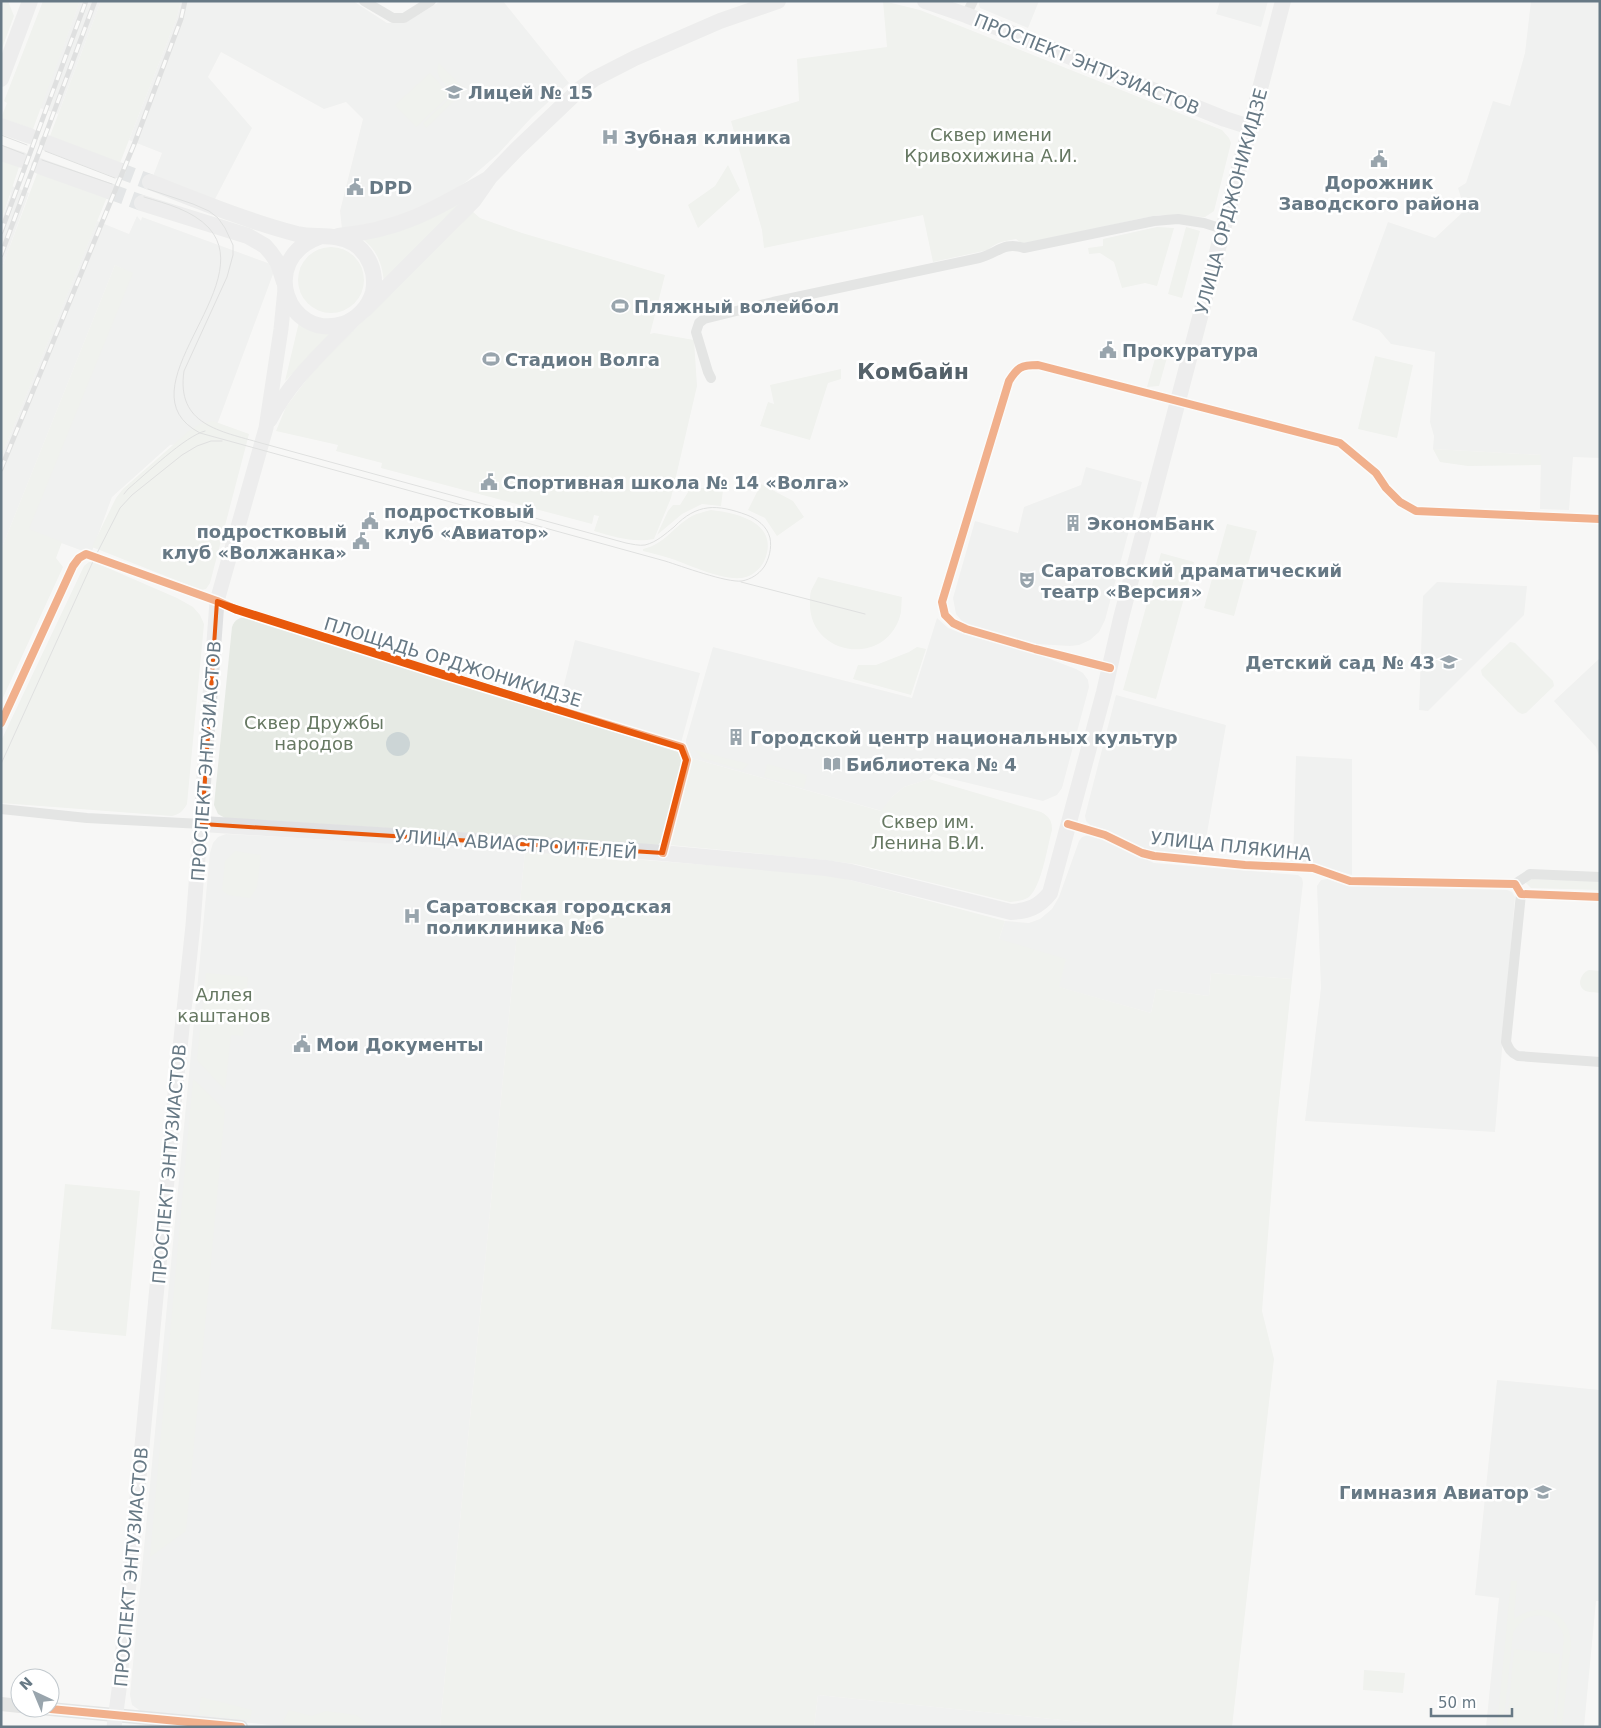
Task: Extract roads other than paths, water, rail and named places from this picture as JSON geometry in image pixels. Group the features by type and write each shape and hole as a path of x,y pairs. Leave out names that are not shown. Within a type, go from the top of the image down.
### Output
{"main road":[{"path":"16,1 22,24"},
{"path":"1,79 30,1"},
{"name":"ПРОСПЕКТ ЭНТУЗИАСТОВ","path":"266,428 275,410 295,383 361,313 474,200 490,177 580,90 594,79 635,58 760,6 778,1"},
{"name":"ПРОСПЕКТ ЭНТУЗИАСТОВ","path":"925,1 969,8 1158,93 1250,127"},
{"name":"УЛИЦА ОРДЖОНИКИДЗЕ","path":"1026,911 1044,901 1050,893 1284,1"},
{"path":"1,126 30,136"},
{"path":"47,143 118,170"},
{"path":"1,152 22,160"},
{"path":"39,166 109,191"},
{"name":"ПРОСПЕКТ ЭНТУЗИАСТОВ","path":"115,1721 202,824 217,601 266,428 281,328 287,267 301,246 326,237 384,229 403,223 451,201 490,177"},
{"path":"150,182 252,221 299,234 326,237"},
{"path":"142,203 248,236 265,246 271,253 278,263 285,285"},
{"name":"ПРОСПЕКТ ЭНТУЗИАСТОВ","path":"285,285 291,305 302,317 310,322 334,326 342,324 361,313 368,303 373,289 374,274 372,267 360,248 348,240 326,237"},
{"name":"УЛИЦА АВИАСТРОИТЕЛЕЙ","path":"202,824 663,853 826,868 851,872 997,909 1011,912 1026,911"}],"street":[{"path":"364,1 393,18 404,18 431,1"},
{"path":"711,378 696,332 699,324 704,319 773,302 979,258 1007,246 1024,248 1154,221 1178,219 1204,223 1223,229"},
{"path":"1110,668 1035,650 966,629 954,623 945,615 942,602 1008,381 1017,368 1026,365 1038,365 1340,443 1376,473 1386,488 1400,502 1416,511 1600,518"},
{"name":"ПЛОЩАДЬ ОРДЖОНИКИДЗЕ","path":"1,723 73,566 79,558 86,554 237,610 443,675 682,747 688,760 663,853"},
{"name":"УЛИЦА АВИАСТРОИТЕЛЕЙ","path":"1,809 87,818 202,824"},
{"name":"УЛИЦА ПЛЯКИНА","path":"1068,824 1105,835 1142,853 1173,858 1245,865 1312,868 1350,880 1515,884"},
{"path":"1600,877 1530,874 1515,884 1521,894 1506,1042 1512,1054 1518,1056 1600,1062"},
{"path":"1521,894 1600,897"},
{"path":"60,1711 115,1721 241,1727"}],"tunnel":[{"path":"118,170 150,182"},
{"path":"109,191 142,203"}],"tram line":[{"path":"1,135 27,145"},
{"path":"1,145 24,154"},
{"path":"45,151 115,178"},
{"path":"42,160 112,184"},
{"path":"144,197 179,208 202,222 209,228 220,252 218,278 181,365 174,391 179,414 200,433 665,561 704,574 742,581 751,578 764,567 769,557 771,542 769,534 758,521 736,511 717,508 699,510 691,513 653,542 645,545 636,545 246,439 204,423 194,414 187,403 183,389 184,371 227,277 233,255 233,245 218,218 209,211 148,189"},
{"path":"124,494 155,465 187,440 205,431"},
{"path":"1,764 95,557 120,508 132,495 182,455 197,446 211,441 222,441"},
{"path":"741,582 865,614"}],"railway":[{"path":"1,232 86,1"},
{"path":"1,255 95,1"},
{"path":"1,469 135,142 181,19 185,1"}],"place":[{"name":"Лицей № 15","path":"454,92"},
{"name":"Зубная клиника","path":"610,137"},
{"name":"Дорожник Заводского района","path":"1379,159"},
{"name":"DPD","path":"355,187"},
{"name":"Пляжный волейбол","path":"620,306"},
{"name":"Прокуратура","path":"1108,350"},
{"name":"Стадион Волга","path":"491,359"},
{"name":"Спортивная школа № 14 «Волга»","path":"489,482"},
{"name":"подростковый клуб «Авиатор»","path":"370,521"},
{"name":"ЭкономБанк","path":"1073,523"},
{"name":"подростковый клуб «Волжанка»","path":"361,541"},
{"name":"Саратовский драматический театр «Версия»","path":"1027,580"},
{"name":"Детский сад № 43","path":"1449,662"},
{"name":"Городской центр национальных культур","path":"736,737"},
{"name":"Библиотека № 4","path":"832,764"},
{"name":"Саратовская городская поликлиника №6","path":"412,916"},
{"name":"Мои Документы","path":"302,1044"},
{"name":"Гимназия Авиатор","path":"1543,1492"}],"district":[{"name":"Комбайн","path":"913,371"}],"park label":[{"name":"Сквер имени Кривохижина А.И.","path":"991,144"},
{"name":"Сквер Дружбы народов","path":"314,732"},
{"name":"Сквер им. Ленина В.И.","path":"928,831"},
{"name":"Аллея каштанов","path":"224,1004"}]}
